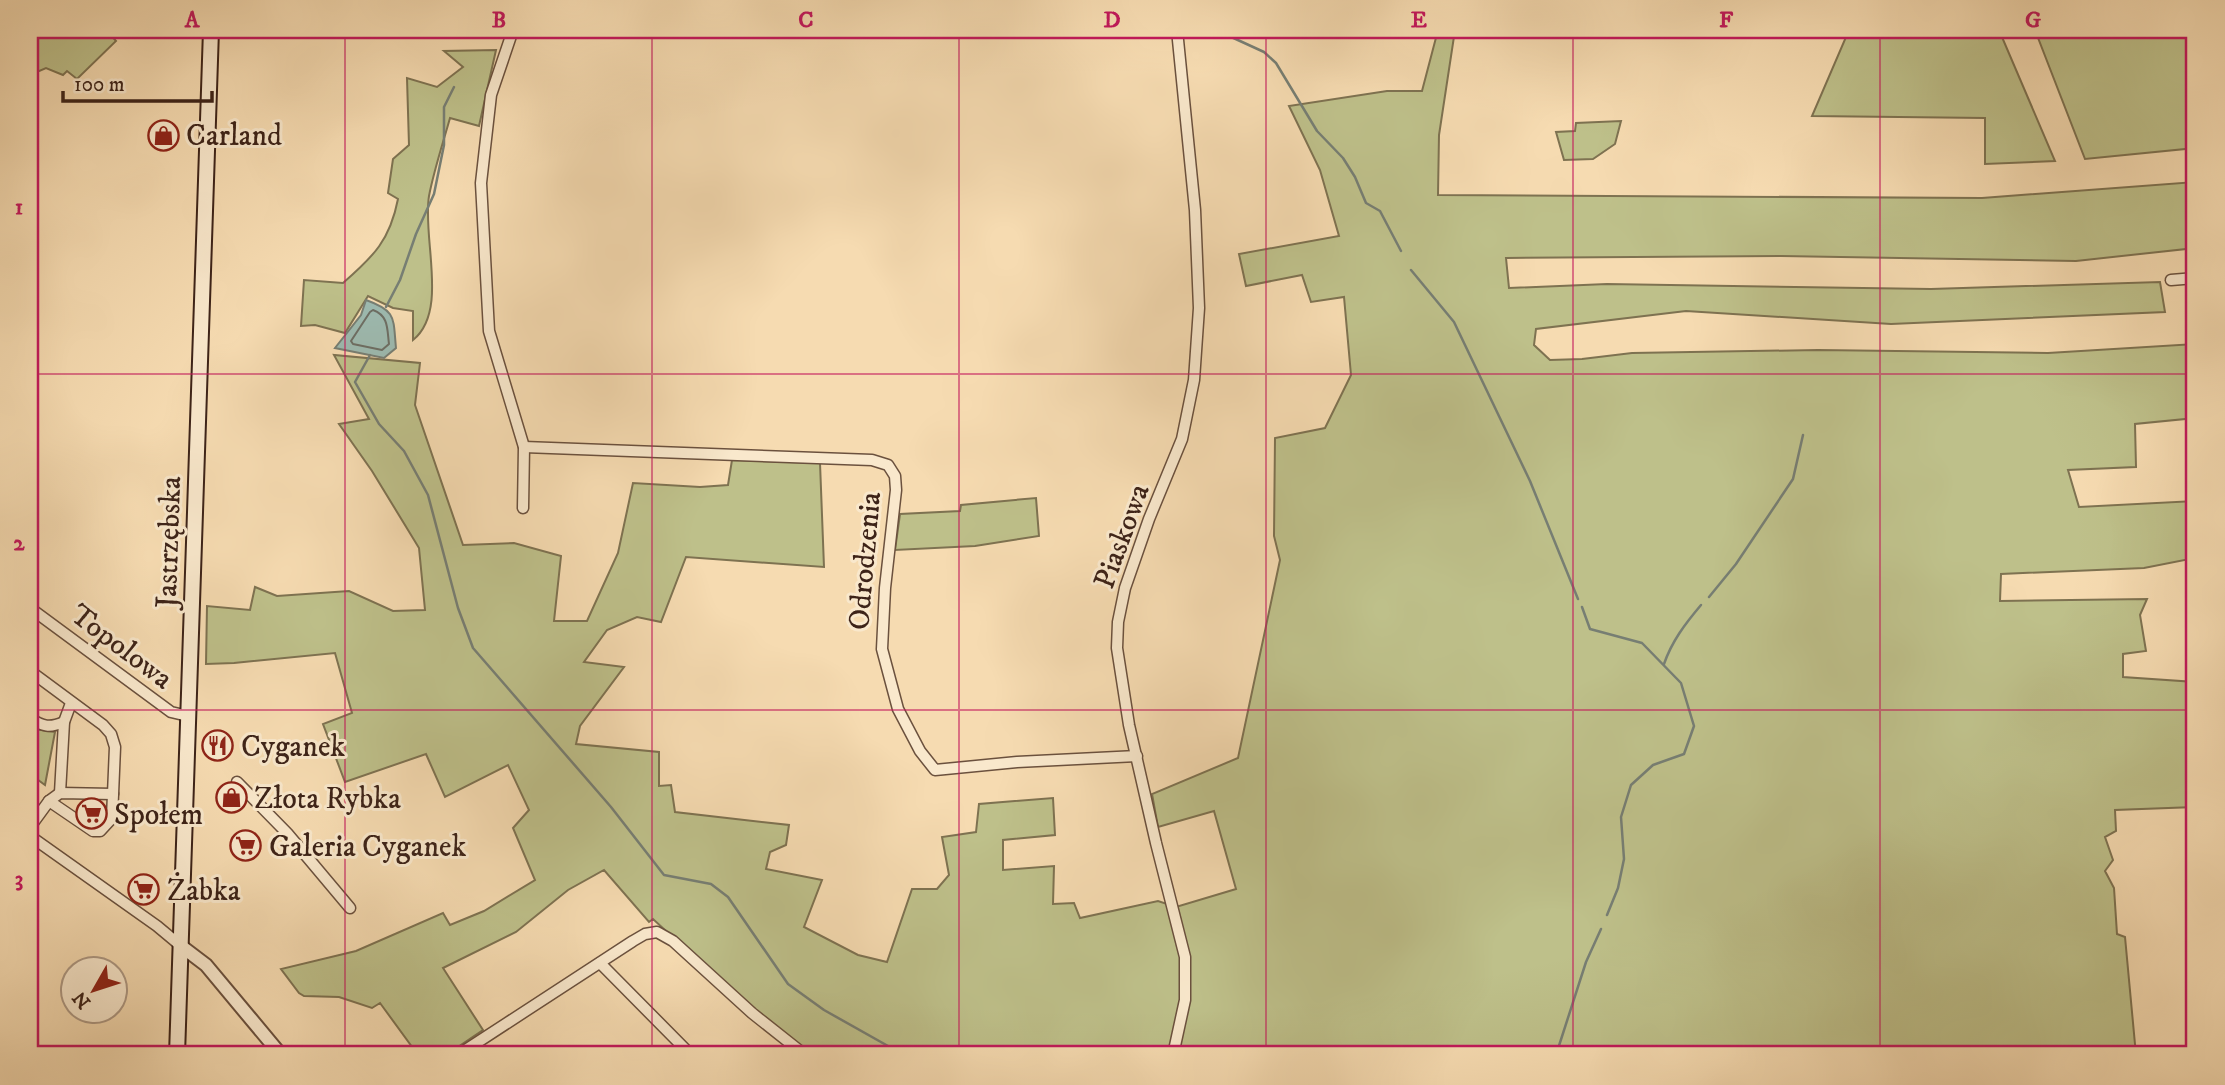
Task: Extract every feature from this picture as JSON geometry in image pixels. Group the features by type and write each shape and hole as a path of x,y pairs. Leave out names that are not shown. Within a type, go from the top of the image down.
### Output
{"main road":[{"name":"Jastrzębska","path":"177,1055 211,30"}],"street":[{"path":"513,30 491,95 481,183 489,331 524,447 523,508"},
{"name":"Piaskowa","path":"1173,1055 1185,1000 1185,957 1156,844 1122,685 1117,648 1118,622 1125,588 1136,553 1182,439 1192,392 1199,326 1195,210 1177,30"},
{"path":"2171,280 2195,278"},
{"name":"Odrodzenia","path":"524,447 872,460 888,465 895,476 896,490 885,587 882,649 898,709 920,751 935,770 948,771 1017,762 1137,756"},
{"name":"Topolowa","path":"30,608 171,712 188,716"},
{"path":"30,671 103,725 111,734 116,747 112,818 100,831 93,831 49,801"},
{"path":"60,793 64,722 71,703"},
{"path":"30,718 40,725 52,727 64,722"},
{"path":"237,782 286,833 350,908"},
{"path":"30,827 49,801 60,793 113,794"},
{"path":"30,836 157,926 206,965 281,1055"},
{"path":"458,1055 645,934 657,932 683,950 752,1013 805,1055"},
{"path":"600,963 685,1054"}],"green space":[{"path":"30,30 107,30 116,41 77,79 67,71 63,75 46,68 30,75"},
{"path":"1438,30 1455,30 1439,135 1438,195 1982,198 2195,182 2195,248 2076,261 1781,256 1506,258 1509,288 1607,284 1931,289 2160,282 2165,312 1891,324 1686,311 1536,329 1534,345 1550,360 1632,353 1818,350 2048,353 2195,344 2195,418 2135,424 2136,467 2068,470 2079,507 2195,501 2195,558 2144,568 2001,574 2000,601 2147,599 2140,615 2146,651 2123,654 2123,677 2195,682 2195,807 2115,810 2116,831 2105,837 2113,860 2105,871 2114,888 2117,934 2125,937 2136,1055 810,1055 739,998 653,919 649,922 604,870 568,890 516,932 443,968 483,1030 446,1055 418,1055 380,1003 372,1008 339,997 304,996 299,993 281,969 356,951 443,913 450,925 484,911 535,880 513,828 529,810 508,765 445,797 426,754 345,782 323,724 352,713 335,653 206,664 207,606 250,610 255,587 277,596 349,591 393,611 425,610 419,548 372,471 339,424 369,419 334,355 420,363 415,405 463,545 514,543 561,556 554,621 587,621 618,553 633,483 700,487 728,485 732,460 820,463 824,567 686,557 661,622 637,617 607,630 584,662 624,667 580,726 576,744 659,752 659,786 671,785 675,812 789,825 786,845 770,852 766,869 822,880 804,927 858,955 887,962 912,889 937,889 949,875 942,837 976,832 979,804 1053,798 1055,835 1003,840 1003,870 1054,866 1053,904 1074,903 1080,918 1158,901 1176,907 1236,889 1214,811 1158,827 1152,794 1238,758 1280,560 1274,536 1275,438 1325,428 1351,375 1344,297 1311,302 1302,275 1246,286 1239,254 1339,236 1320,170 1289,106 1387,91 1422,91"},
{"path":"1849,30 1999,30 2055,161 1985,164 1985,118 1812,116"},
{"path":"2035,30 2195,30 2195,148 2085,159"},
{"path":"496,50 479,126 450,118 433,176 428,213 432,293 430,311 424,327 413,340 413,311 393,308 368,296 345,333 315,325 301,326 304,280 343,283 372,255 390,226 398,199 388,193 393,159 409,145 407,78 437,87 463,67 444,51"},
{"path":"1621,121 1615,144 1593,159 1564,160 1556,132 1575,131 1576,123"},
{"path":"1036,498 1039,536 975,546 895,550 900,514 960,511 961,505"},
{"path":"34,729 55,732 45,785 30,774 30,730 33,732"}],"water":[{"path":"366,300 383,308 392,317 396,348 384,358 335,348 361,315"}],"waterway":[{"path":"1216,30 1264,52 1276,63 1317,131 1343,158 1366,203 1380,211 1401,251"},
{"path":"386,307 400,280 434,194 444,145 444,107 454,87"},
{"path":"1411,270 1454,322 1530,481 1578,599"},
{"path":"370,355 355,382 379,424 404,451 428,495 458,608 473,648 611,807 664,875 711,884 728,897 788,984 824,1010 904,1055"},
{"path":"1709,597 1736,564 1793,479 1803,435"},
{"path":"1664,664 1680,633 1701,605"},
{"path":"1582,607 1590,629 1642,643 1681,683 1694,726 1684,754 1653,765 1631,785 1621,817 1624,859 1618,888 1607,915"},
{"path":"1556,1055 1586,962 1601,929"}],"place":[{"name":"Carland","path":"163,135"},
{"name":"Cyganek","path":"218,746"},
{"name":"Złota Rybka","path":"231,798"},
{"name":"Społem","path":"91,814"},
{"name":"Galeria Cyganek","path":"246,846"},
{"name":"Żabka","path":"144,890"}]}
